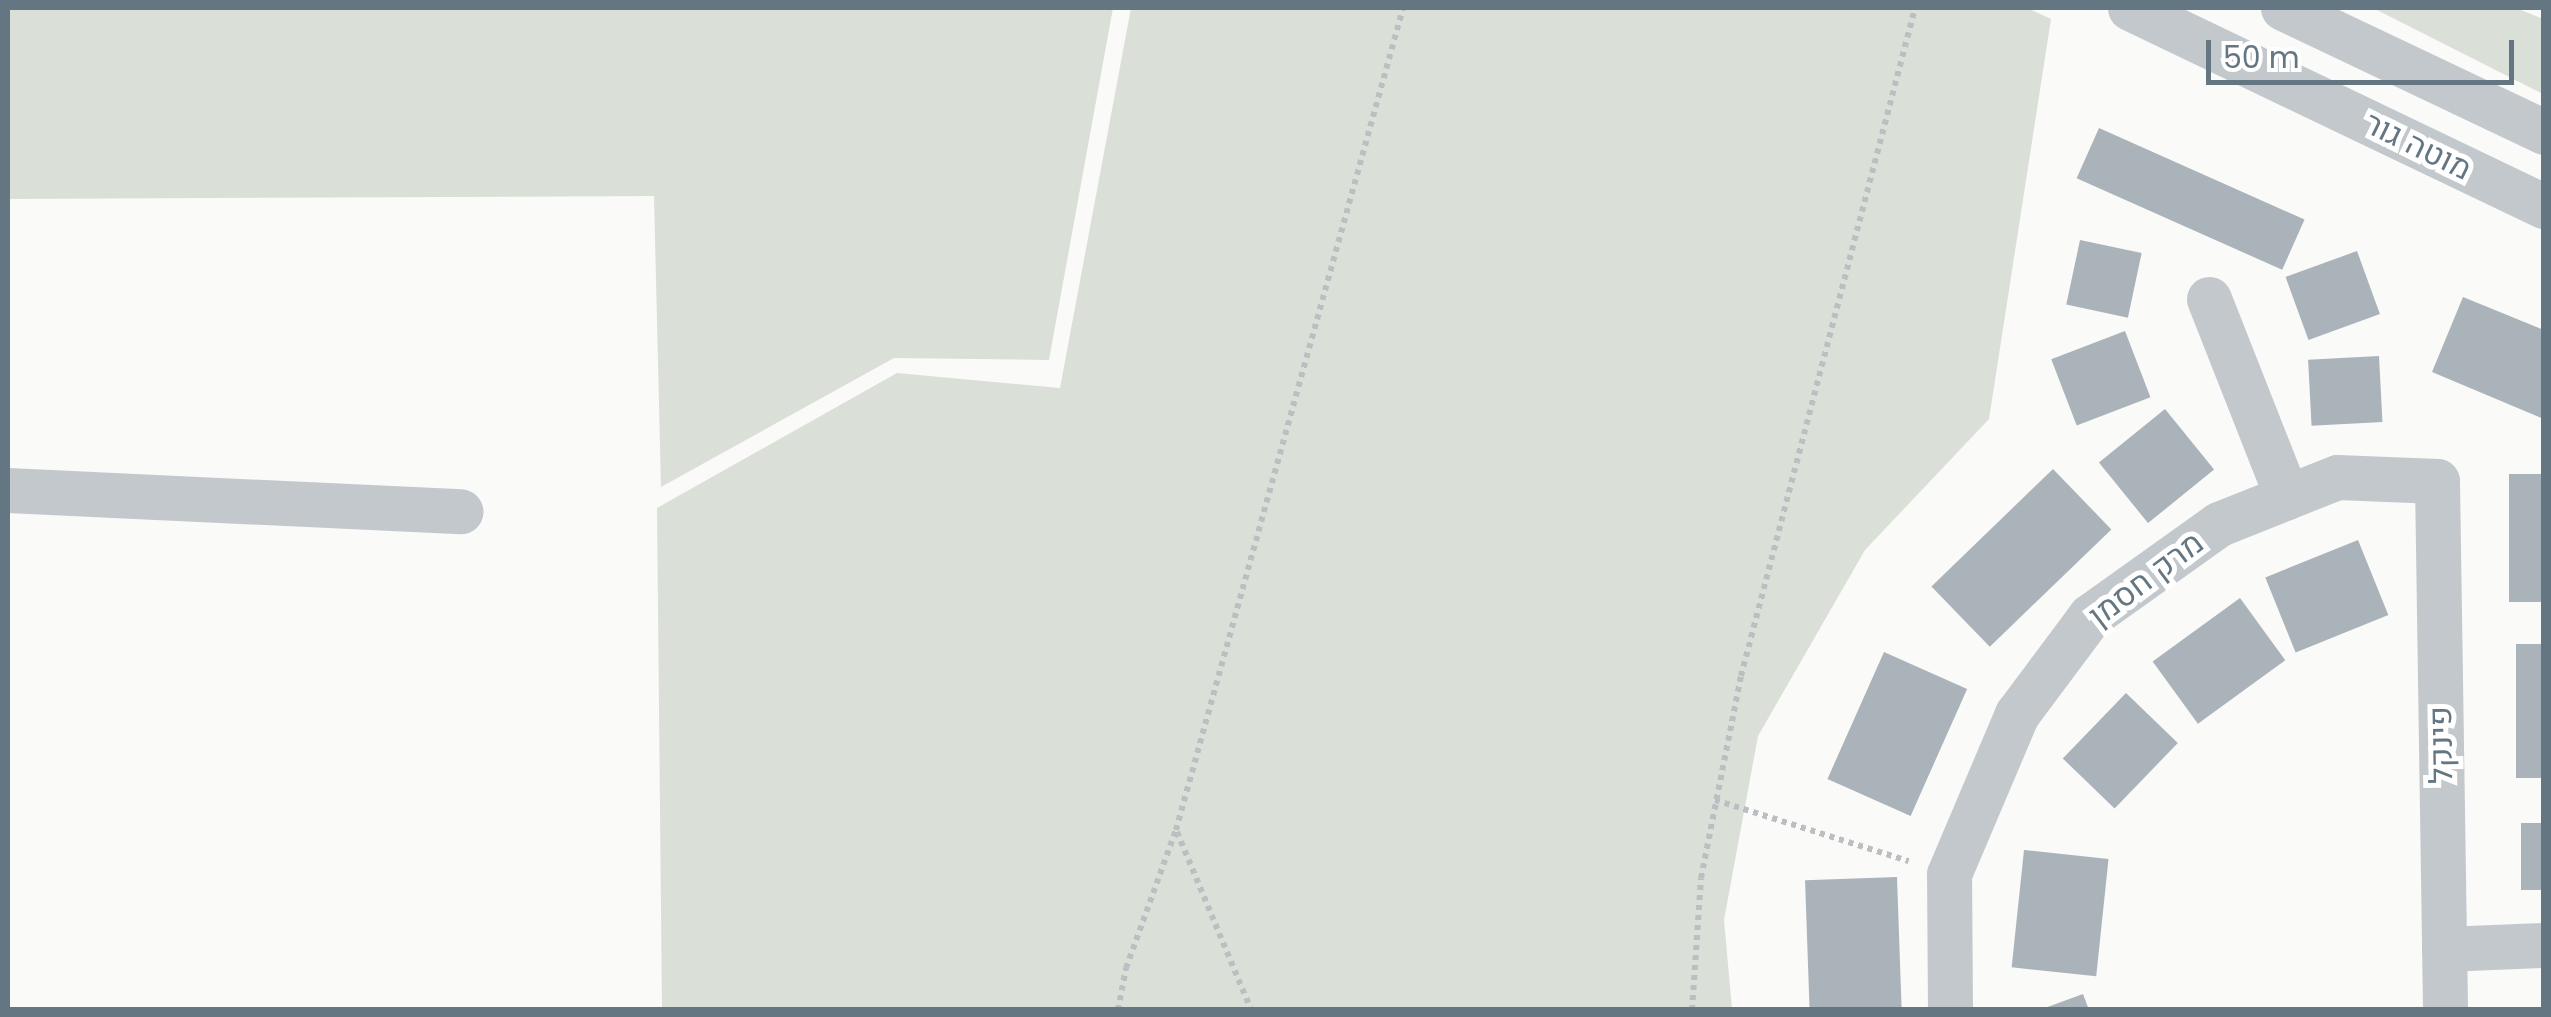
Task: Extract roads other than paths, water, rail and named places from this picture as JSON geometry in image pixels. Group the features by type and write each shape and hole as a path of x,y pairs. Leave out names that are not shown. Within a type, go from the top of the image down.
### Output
{"street":[{"name":"מוטה גור","path":"2130,8 2544,206"},
{"name":"מוטה גור","path":"2283,8 2544,132"},
{"path":"2209,298 2287,497"},
{"name":"מרק חסמן","path":"1950,1010 1949,874 2016,714 2090,616 2219,524 2337,477 2436,481"},
{"name":"פינקל","path":"2436,481 2445,1010"},
{"path":"8,490 461,511"},
{"path":"2444,949 2544,945"}]}
